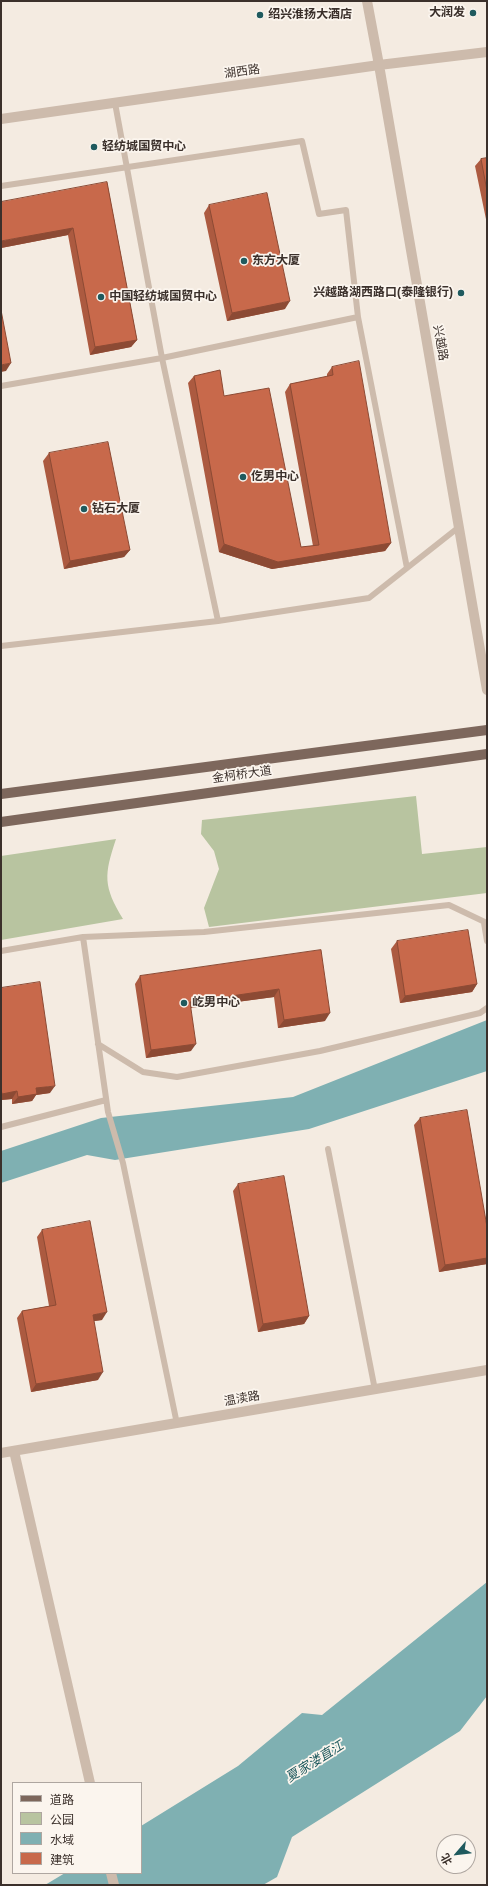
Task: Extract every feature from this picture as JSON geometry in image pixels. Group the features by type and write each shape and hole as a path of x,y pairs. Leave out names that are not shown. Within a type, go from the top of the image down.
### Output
{"main road":[{"name":"金柯桥大道","path":"1,794 487,730"},
{"name":"金柯桥大道","path":"1,822 487,754"}],"street":[{"name":"兴越路","path":"366,1 379,65 487,690"},
{"name":"湖西路","path":"1,119 379,65 487,52"},
{"name":"温渎路","path":"1,1453 487,1370"},
{"path":"14,1451 90,1782"},
{"path":"111,1874 114,1885"}],"lane":[{"path":"115,103 162,358 218,621"},
{"path":"1,186 302,141 319,214 346,210 358,317 407,568"},
{"path":"1,386 162,358 358,317"},
{"path":"1,646 218,621 368,598 459,527"},
{"path":"1,951 83,937 204,932 449,905 485,923 487,941"},
{"path":"83,937 108,1112 123,1163 177,1424"},
{"path":"98,1044 143,1072 177,1077 320,1051 480,1013 487,1008"},
{"path":"1,1127 106,1100"},
{"path":"328,1149 375,1390"}],"green space":[{"path":"416,796 422,854 487,847 487,893 209,927 204,908 219,869 214,851 201,834 202,820"},
{"path":"116,839 109,862 108,880 112,898 123,919 1,940 1,856"}],"water":[{"path":"487,1020 487,1071 309,1129 115,1160 87,1155 1,1183 1,1151 101,1118 293,1097"},
{"name":"夏家溇直江","path":"487,1582 487,1696 460,1731 292,1837 277,1877 263,1885 45,1885 63,1874 142,1874 142,1825 238,1766 302,1713 322,1715"}],"building":[{"path":"487,158 487,191 481,159"},
{"name":"中国轻纺城国贸中心","path":"107,182 137,340 95,347 73,228 1,241 1,202"},
{"name":"东方大厦","path":"267,193 290,301 232,313 209,205"},
{"path":"1,310 11,363 1,365"},
{"name":"仡男中心","path":"359,361 391,543 278,562 224,544 194,376 220,370 224,396 269,388 301,547 319,545 290,384 333,375 332,367"},
{"name":"钻石大厦","path":"108,442 130,550 70,561 49,453"},
{"path":"468,930 477,984 405,996 397,941"},
{"name":"屹男中心","path":"321,950 330,1013 284,1020 279,989 190,1002 196,1044 151,1050 140,976"},
{"path":"40,982 55,1086 36,1088 37,1094 18,1097 17,1091 2,1094 1,988"},
{"path":"467,1110 487,1227 487,1258 445,1265 420,1118"},
{"path":"284,1176 309,1316 263,1324 238,1184"},
{"path":"90,1221 107,1312 93,1315 103,1372 36,1384 22,1311 56,1305 42,1230"}],"place":[{"name":"大润发","path":"473,13"},
{"name":"绍兴淮扬大酒店","path":"260,15"},
{"name":"轻纺城国贸中心","path":"94,147"},
{"name":"东方大厦","path":"244,261"},
{"name":"兴越路湖西路口(泰隆银行)","path":"461,293"},
{"name":"中国轻纺城国贸中心","path":"101,297"},
{"name":"仡男中心","path":"243,477"},
{"name":"钻石大厦","path":"84,509"},
{"name":"屹男中心","path":"184,1003"}]}
